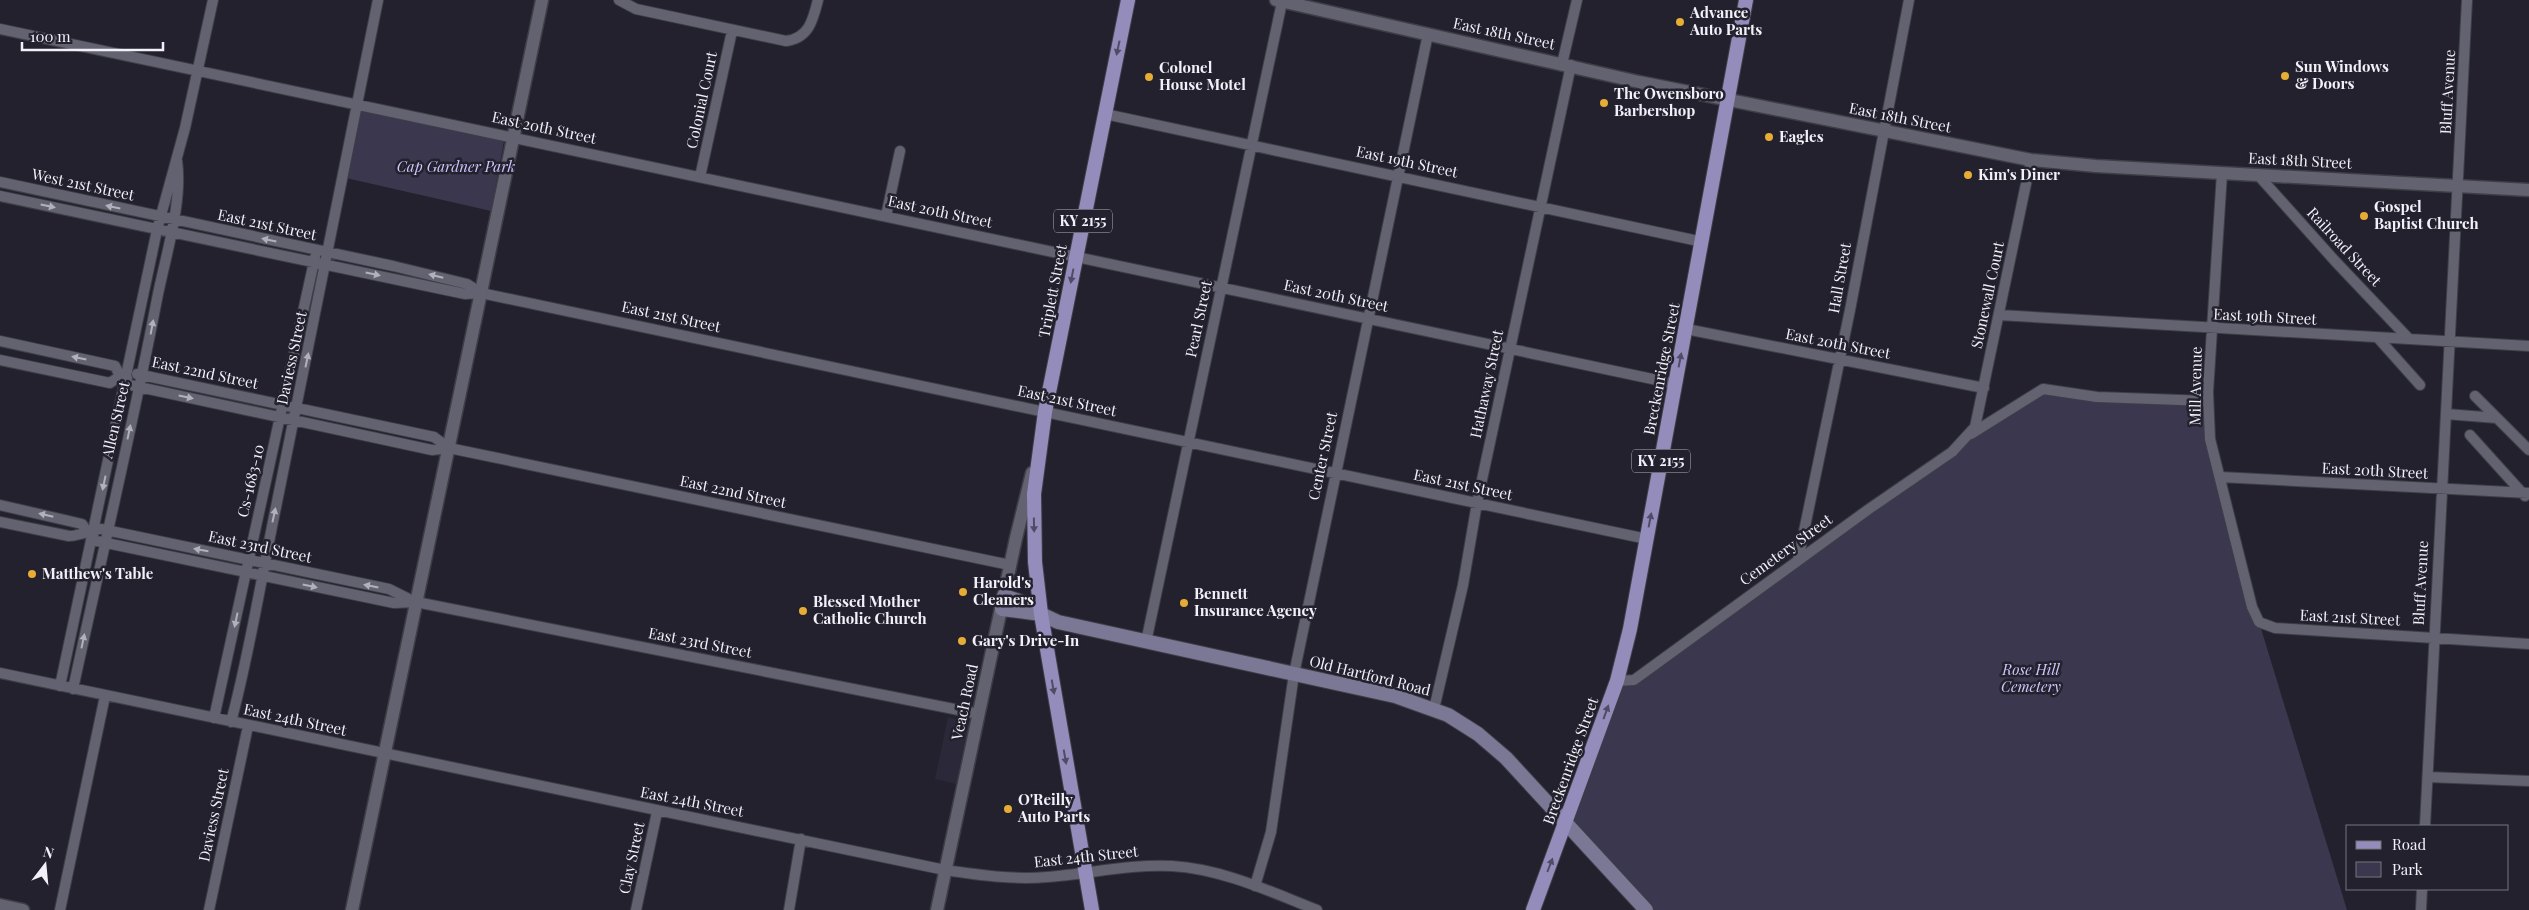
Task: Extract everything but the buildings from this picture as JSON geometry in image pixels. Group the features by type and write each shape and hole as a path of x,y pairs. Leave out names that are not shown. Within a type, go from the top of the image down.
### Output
{"main road":[{"name":"Triplett Street","path":"1040,442 1128,0"},
{"name":"Breckenridge Street","path":"1532,910 1567,822 1618,681 1676,384 1746,0"},
{"name":"KY 2155","path":"1040,442 1034,516 1035,562 1041,614 1092,910"},
{"name":"Old Hartford Road","path":"1003,603 1031,614 1041,614 1058,622 1394,696 1434,709 1463,724 1499,752 1526,777 1646,910"}],"street":[{"name":"Allen Street","path":"60,686 157,230 177,157 213,0"},
{"name":"Daviess Street","path":"232,722 249,649 264,562 326,265 378,0"},
{"path":"352,910 542,0"},
{"path":"619,0 636,9 732,31 786,40 794,39 808,29 818,0"},
{"name":"Hathaway Street","path":"1434,709 1462,585 1477,503 1540,206 1577,0"},
{"name":"Hall Street","path":"1798,560 1840,359 1909,0"},
{"name":"Bluff Avenue","path":"2425,825 2448,341 2468,0"},
{"name":"East 18th Street","path":"1279,1 1729,100 2031,160 2529,190"},
{"name":"Pearl Street","path":"1146,642 1251,145 1279,1"},
{"name":"East 20th Street","path":"0,29 1676,384"},
{"name":"Colonial Court","path":"700,177 732,31"},
{"name":"Center Street","path":"1255,886 1271,832 1294,674 1428,34"},
{"name":"East 19th Street","path":"1105,114 1398,175 1702,242"},
{"path":"886,216 900,151"},
{"name":"Allen Street","path":"73,689 142,375 173,220 180,178 177,157"},
{"name":"Stonewall Court","path":"1970,435 1975,427 1984,388 2031,160"},
{"name":"Mill Avenue","path":"2222,173 2208,402 2210,439 2252,607 2259,622"},
{"name":"Railroad Street","path":"2258,175 2335,261 2409,339"},
{"name":"West 21st Street","path":"0,182 160,217"},
{"name":"West 21st Street","path":"0,196 157,230"},
{"name":"East 21st Street","path":"160,217 467,284 481,293"},
{"name":"East 21st Street","path":"157,230 465,294 481,293 1646,539"},
{"name":"Cs-1683-10","path":"214,718 284,405 316,251"},
{"name":"East 19th Street","path":"1999,316 2529,346"},
{"name":"East 20th Street","path":"1686,329 1984,388"},
{"path":"2378,338 2383,346 2420,386"},
{"path":"0,341 115,366 125,377 110,383 0,360"},
{"name":"East 22nd Street","path":"125,377 142,375 434,437 448,448"},
{"name":"East 22nd Street","path":"125,377 138,387 281,418 432,450 448,448 1010,566"},
{"name":"Cemetery Street","path":"1618,681 1634,680 1798,560 1952,452 1970,435 2043,388 2097,397 2208,402"},
{"path":"2475,396 2529,450"},
{"path":"2446,414 2497,418"},
{"path":"2470,435 2527,495"},
{"name":"Veach Road","path":"937,910 1010,566 1040,442"},
{"name":"East 20th Street","path":"2220,477 2527,495"},
{"path":"0,505 82,524 92,533"},
{"path":"0,522 69,536 92,533"},
{"name":"East 23rd Street","path":"92,533 107,530 264,562 389,589 416,602"},
{"name":"East 23rd Street","path":"92,533 104,542 394,603 416,602 979,714"},
{"name":"East 21st Street","path":"2259,622 2275,628 2529,644"},
{"name":"East 24th Street","path":"0,673 657,812 801,839 945,870 1023,878 1140,865 1174,866 1211,872 1255,886 1317,910"},
{"path":"60,910 105,696"},
{"name":"Daviess Street","path":"209,910 248,726"},
{"path":"2428,777 2529,781"},
{"name":"Clay Street","path":"636,910 657,812"},
{"path":"788,910 801,839"},
{"path":"2421,910 2422,890"},
{"path":"0,906 23,910"}],"shaded area":[{"path":"948,717 969,723 956,784 935,779"}],"green space":[{"name":"Cap Gardner Park","path":"361,110 504,141 491,211 346,178"},
{"name":"Rose Hill Cemetery","path":"2043,389 2208,401 2208,424 2259,622 2347,910 1646,910 1567,822 1617,681 1634,680 1869,509"}],"place":[{"name":"Advance Auto Parts","path":"1680,22"},
{"name":"Sun Windows & Doors","path":"2285,76"},
{"name":"Colonel House Motel","path":"1149,77"},
{"name":"The Owensboro Barbershop","path":"1604,103"},
{"name":"Eagles","path":"1769,137"},
{"name":"Kim's Diner","path":"1968,175"},
{"name":"Gospel Baptist Church","path":"2364,216"},
{"name":"Matthew's Table","path":"32,574"},
{"name":"Harold's Cleaners","path":"963,592"},
{"name":"Bennett Insurance Agency","path":"1184,603"},
{"name":"Blessed Mother Catholic Church","path":"803,611"},
{"name":"Gary's Drive-In","path":"962,641"},
{"name":"O'Reilly Auto Parts","path":"1008,809"}]}
